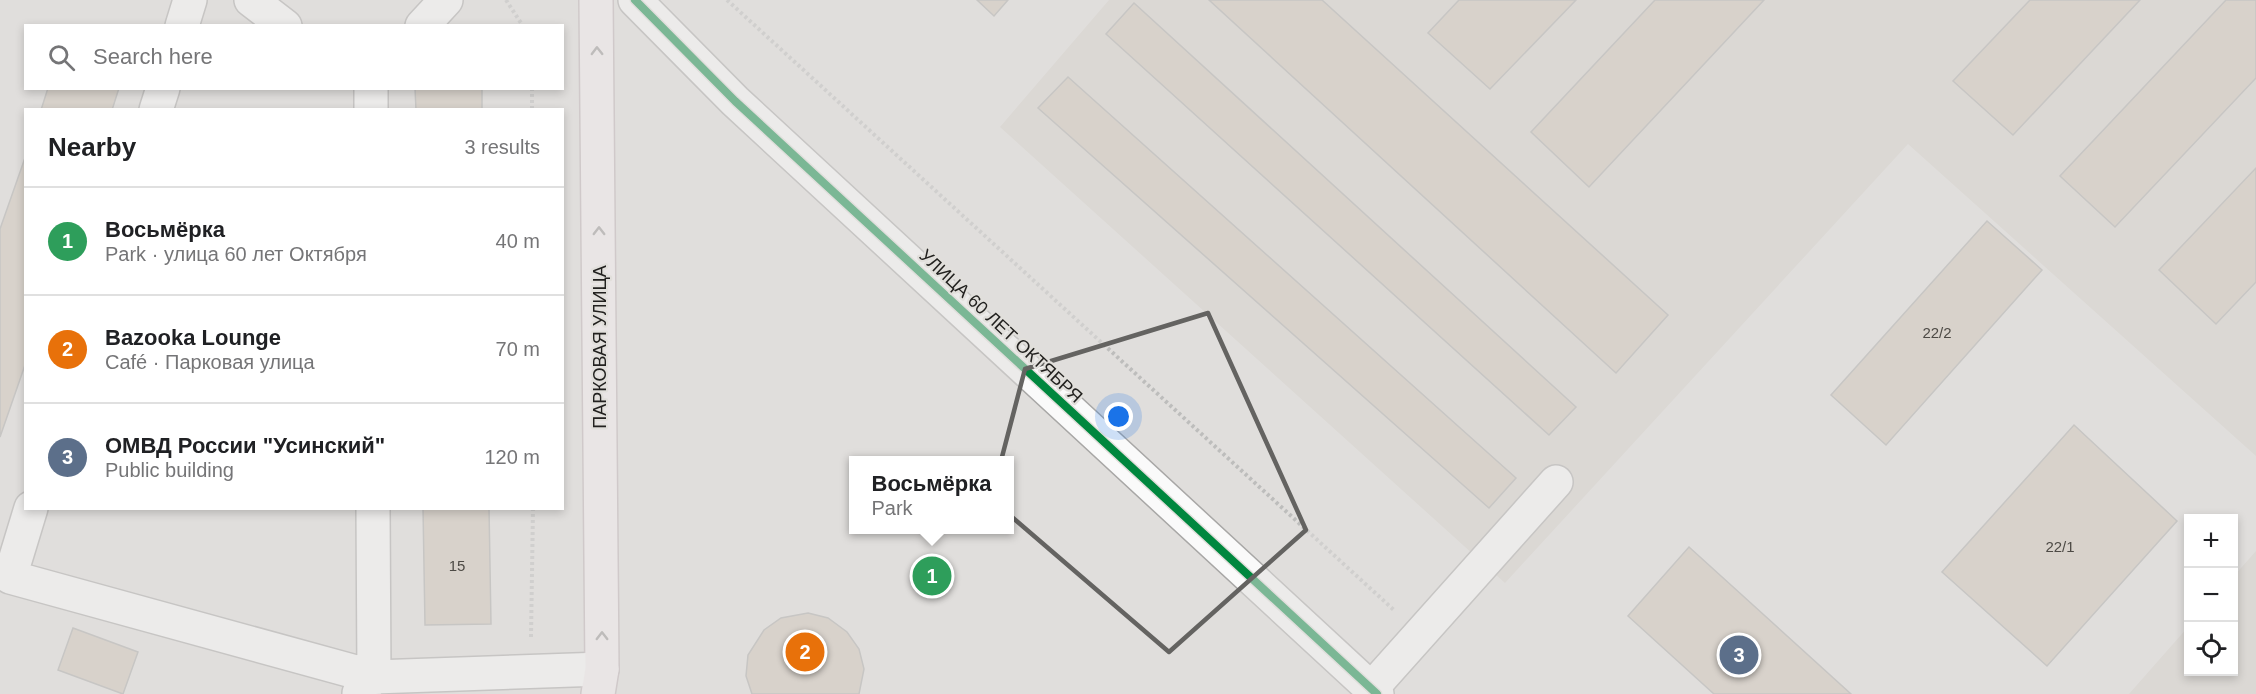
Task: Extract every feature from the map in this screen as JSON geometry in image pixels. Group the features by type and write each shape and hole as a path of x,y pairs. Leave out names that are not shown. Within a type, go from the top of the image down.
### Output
{"main road":[{"name":"ПАРКОВАЯ УЛИЦА","path":"596,0 600,682"}],"street":[{"path":"183,24 190,0"},
{"path":"251,0 282,24"},
{"path":"424,24 446,0"},
{"name":"УЛИЦА 60 ЛЕТ ОКТЯБРЯ","path":"635,0 735,101 1374,692"},
{"path":"157,108 162,90"},
{"path":"371,90 371,108"},
{"path":"1374,692 1420,634 1556,482"},
{"path":"30,510 5,583 366,685 530,671 600,682"},
{"path":"366,685 373,510"}],"path":[{"path":"506,0 522,24"},
{"path":"727,0 1420,634"},
{"path":"532,90 532,108"},
{"path":"530,671 533,510"}],"highlighted area":[{"path":"1208,313 1306,530 1169,652 991,499 1025,369"}],"shaded area":[{"path":"1109,0 2256,0 2256,456 1908,144 1505,583 1000,127"},
{"path":"2256,551 2256,694 2129,694 2184,632 2184,676 2238,676 2238,571"}],"building":[{"path":"977,0 1008,0 994,16"},
{"path":"1209,0 1322,0 1668,315 1616,373"},
{"path":"1459,0 1576,0 1490,89 1428,33"},
{"path":"1655,0 1764,0 1589,187 1531,132"},
{"path":"2030,0 2140,0 2013,135 1953,81"},
{"path":"2226,0 2256,0 2256,78 2115,227 2060,176"},
{"path":"1134,3 1576,407 1549,435 1106,34"},
{"path":"1068,77 1516,478 1489,508 1038,108"},
{"path":"47,90 118,90 113,108 42,108"},
{"path":"415,90 482,90 482,108 416,108"},
{"path":"24,161 24,368 0,437 0,229"},
{"path":"2256,168 2256,282 2216,324 2159,270"},
{"path":"1987,221 2042,270 1886,445 1831,395"},
{"path":"2074,425 2177,521 2047,666 1942,572"},
{"path":"423,510 489,510 491,624 425,625"},
{"path":"1689,547 1851,694 1714,694 1628,616"},
{"path":"808,613 828,618 847,632 859,649 864,669 859,694 752,694 746,676 748,655 764,630 781,618"},
{"path":"73,628 138,652 123,694 58,670"}],"cycle path":[{"path":"635,0 735,101 1377,694"}],"place":[{"name":"Восьмёрка","path":"932,576"},
{"name":"Bazooka Lounge","path":"805,652"},
{"name":"ОМВД России \"Усинский\"","path":"1739,655"}]}
